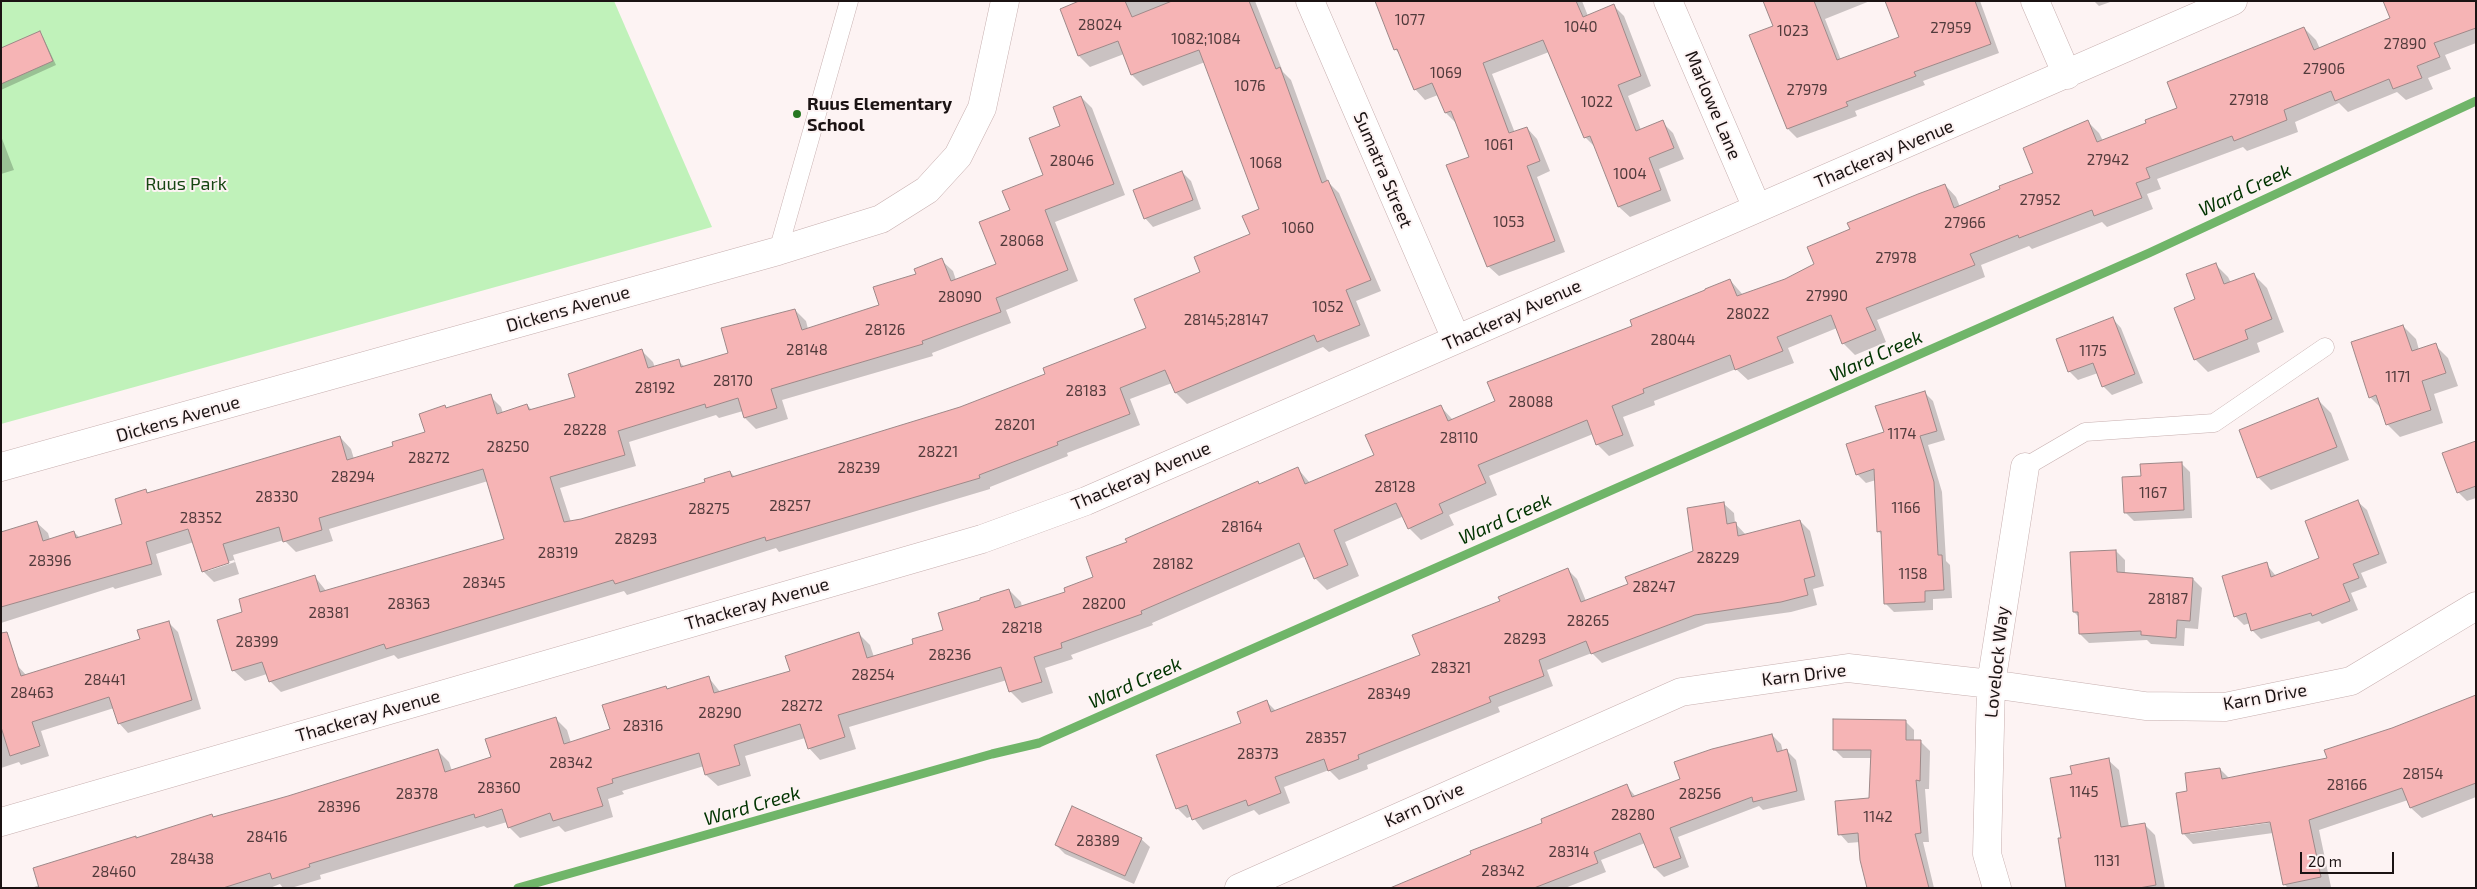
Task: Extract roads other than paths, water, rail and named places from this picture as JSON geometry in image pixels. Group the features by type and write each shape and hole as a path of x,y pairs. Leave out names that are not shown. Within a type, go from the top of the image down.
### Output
{"street":[{"name":"Dickens Avenue","path":"1,468 778,251 881,218 927,190 958,156 982,108 1005,1"},
{"name":"Sumatra Street","path":"1310,1 1456,340"},
{"name":"Marlowe Lane","path":"1668,1 1757,208"},
{"path":"2035,1 2067,75"},
{"name":"Thackeray Avenue","path":"1,822 982,539 1086,501 2234,1"},
{"name":"Lovelock Way","path":"1997,888 1987,854 1991,684 2025,467"},
{"name":"Karn Drive","path":"1239,888 1681,692 1848,668 1991,684 2145,706 2225,707 2351,681 2476,606"}],"lane":[{"path":"778,251 849,1"},
{"path":"2025,467 2086,432 2214,423 2325,347"}],"waterway":[{"name":"Ward Creek","path":"518,888 992,754 1039,743 2149,253 2476,101"}],"place":[{"name":"Ruus Elementary School","path":"797,114"}],"park label":[{"name":"Ruus Park","path":"186,184"}]}
